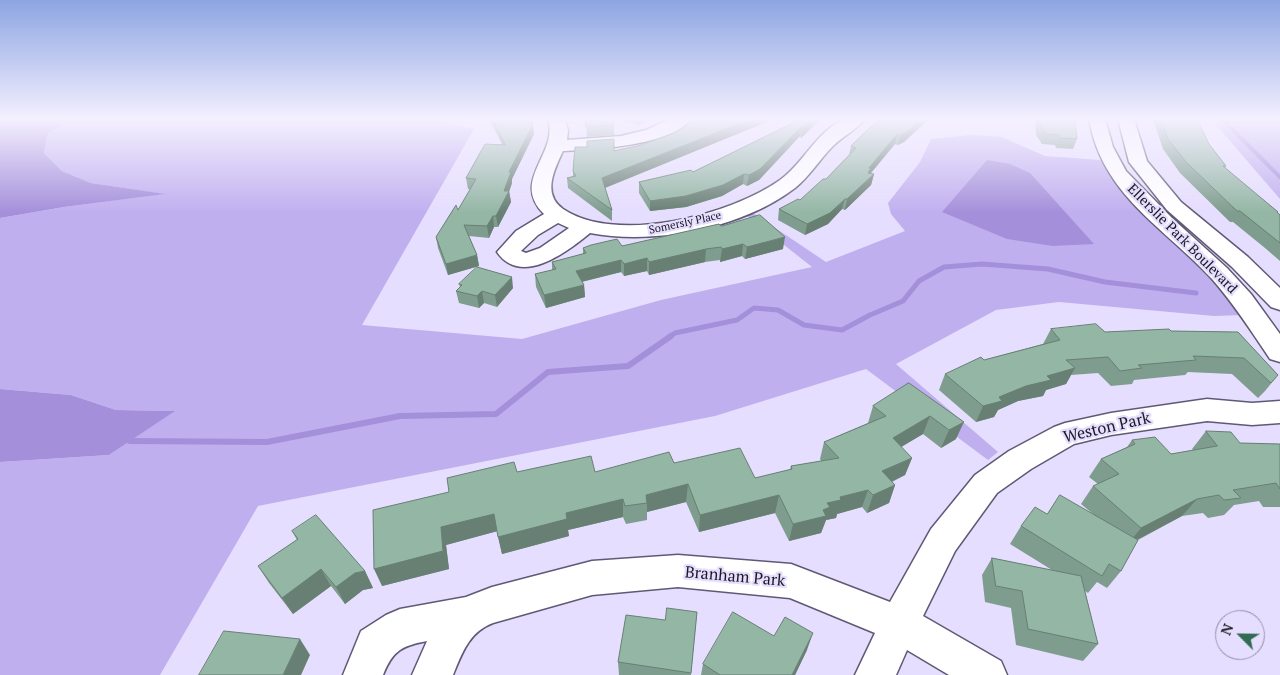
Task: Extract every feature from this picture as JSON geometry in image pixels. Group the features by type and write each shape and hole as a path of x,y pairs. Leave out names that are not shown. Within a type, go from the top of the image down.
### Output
{"street":[{"path":"553,150 543,174 542,186 545,202 557,215 525,235 508,252 513,259 524,261 549,253 585,226"},
{"name":"Somersly Place","path":"557,215 575,223 610,231 649,232 690,224 743,209 766,199 788,184 820,150"},
{"name":"Ellerslie Park Boulevard","path":"1106,150 1118,174 1140,199 1219,274 1242,299 1280,353"},
{"name":"Ellerslie Park Boulevard","path":"1135,150 1138,160 1174,206 1240,262 1280,302"},
{"path":"1110,158 1138,160"},
{"path":"1242,299 1280,302"},
{"name":"Weston Park","path":"875,675 899,624 943,540 986,484 1020,460 1065,435 1111,424 1207,410 1271,416"},
{"name":"Branham Park","path":"363,675 374,645 400,628 466,615 492,605 592,578 678,571 791,581 899,624 987,675"},
{"path":"432,675 450,636 466,615"}],"shaded area":[{"path":"0,150 44,150 44,153 62,171 91,183 165,194 64,207 0,218"},
{"path":"44,150 462,150 362,325 522,339 661,300 812,267 746,215 753,213 826,262 905,231 891,214 888,203 920,162 926,150 1033,150 1045,156 1101,160 1137,206 1195,258 1243,315 1214,316 1059,302 996,310 896,364 998,452 988,460 866,369 715,416 258,506 160,675 0,675 0,462 109,455 174,411 116,410 71,395 0,389 0,218 64,207 162,194 91,183 62,171 44,153"},
{"path":"1238,150 1280,150 1280,199"},
{"path":"987,160 1010,164 1030,173 1094,244 1053,246 1007,239 942,212"},
{"path":"0,389 71,395 116,410 175,411 109,455 0,462"}],"building":[{"path":"481,150 520,150 509,172 511,172 504,191 509,191 496,216 493,216 487,226 464,225 477,255 446,264 436,237 456,205 458,210 476,179 466,178"},
{"path":"575,150 671,150 602,178 612,210 567,178 576,176 573,171"},
{"path":"737,150 778,150 760,169 749,175 744,174 723,185 686,196 650,201 639,182 691,170 693,172"},
{"path":"854,150 883,150 869,168 871,168 868,173 874,174 830,213 807,224 779,209 798,199 800,200 823,179 826,179"},
{"path":"1177,150 1214,150 1226,166 1223,166 1278,212 1280,215 1280,243 1240,211 1237,211 1186,162"},
{"path":"760,215 785,237 747,247 743,244 722,249 721,247 706,249 649,262 647,258 624,264 621,260 576,271 584,285 544,295 535,274 556,269 552,262 586,253 583,248 591,245 617,239 622,246 719,224 721,226"},
{"path":"477,267 512,277 495,295 482,291 477,296 456,291 462,285 459,284"},
{"path":"1096,324 1105,332 1169,329 1171,331 1238,332 1278,375 1271,383 1244,358 1193,356 1196,360 1138,365 1142,368 1120,371 1108,357 1066,360 1075,368 1047,376 1051,380 1026,386 999,397 1002,401 983,406 945,374 981,357 984,360 1060,340 1051,329"},
{"path":"909,383 964,422 949,430 930,416 893,438 912,458 882,471 895,485 873,495 868,490 840,497 841,500 827,503 830,507 823,510 826,516 793,524 779,495 700,515 688,484 646,495 647,503 625,506 623,499 566,513 567,519 498,537 494,514 441,527 443,551 374,569 373,510 449,492 447,478 514,462 517,472 591,456 595,472 669,452 674,463 740,448 755,478 792,469 791,466 839,458 824,442 886,416 873,406"},
{"path":"1206,431 1231,432 1240,443 1280,444 1280,489 1276,483 1233,490 1241,498 1224,500 1219,495 1197,499 1141,528 1093,486 1119,474 1101,459 1135,444 1132,440 1155,437 1171,454 1217,446"},
{"path":"1060,495 1138,540 1121,571 1109,564 1102,576 1021,526 1035,507 1047,514"},
{"path":"316,515 365,571 355,573 336,587 321,569 282,598 258,566 298,539 292,531"},
{"path":"992,558 1081,576 1098,644 1028,629 1022,591 996,586"},
{"path":"667,608 697,612 691,673 618,662 626,615 665,620"},
{"path":"733,612 774,636 785,617 813,633 792,675 720,675 703,664"},
{"path":"224,631 300,639 283,675 199,675"}],"waterway":[{"path":"1254,150 1280,177"},
{"path":"669,337 675,333 737,320 754,308 778,310 804,325 842,330 870,315 903,301 919,281 944,267 982,264 1048,269 1105,282 1196,293"},
{"path":"130,441 267,442 400,416 496,414 548,372 628,366 671,336"}]}
